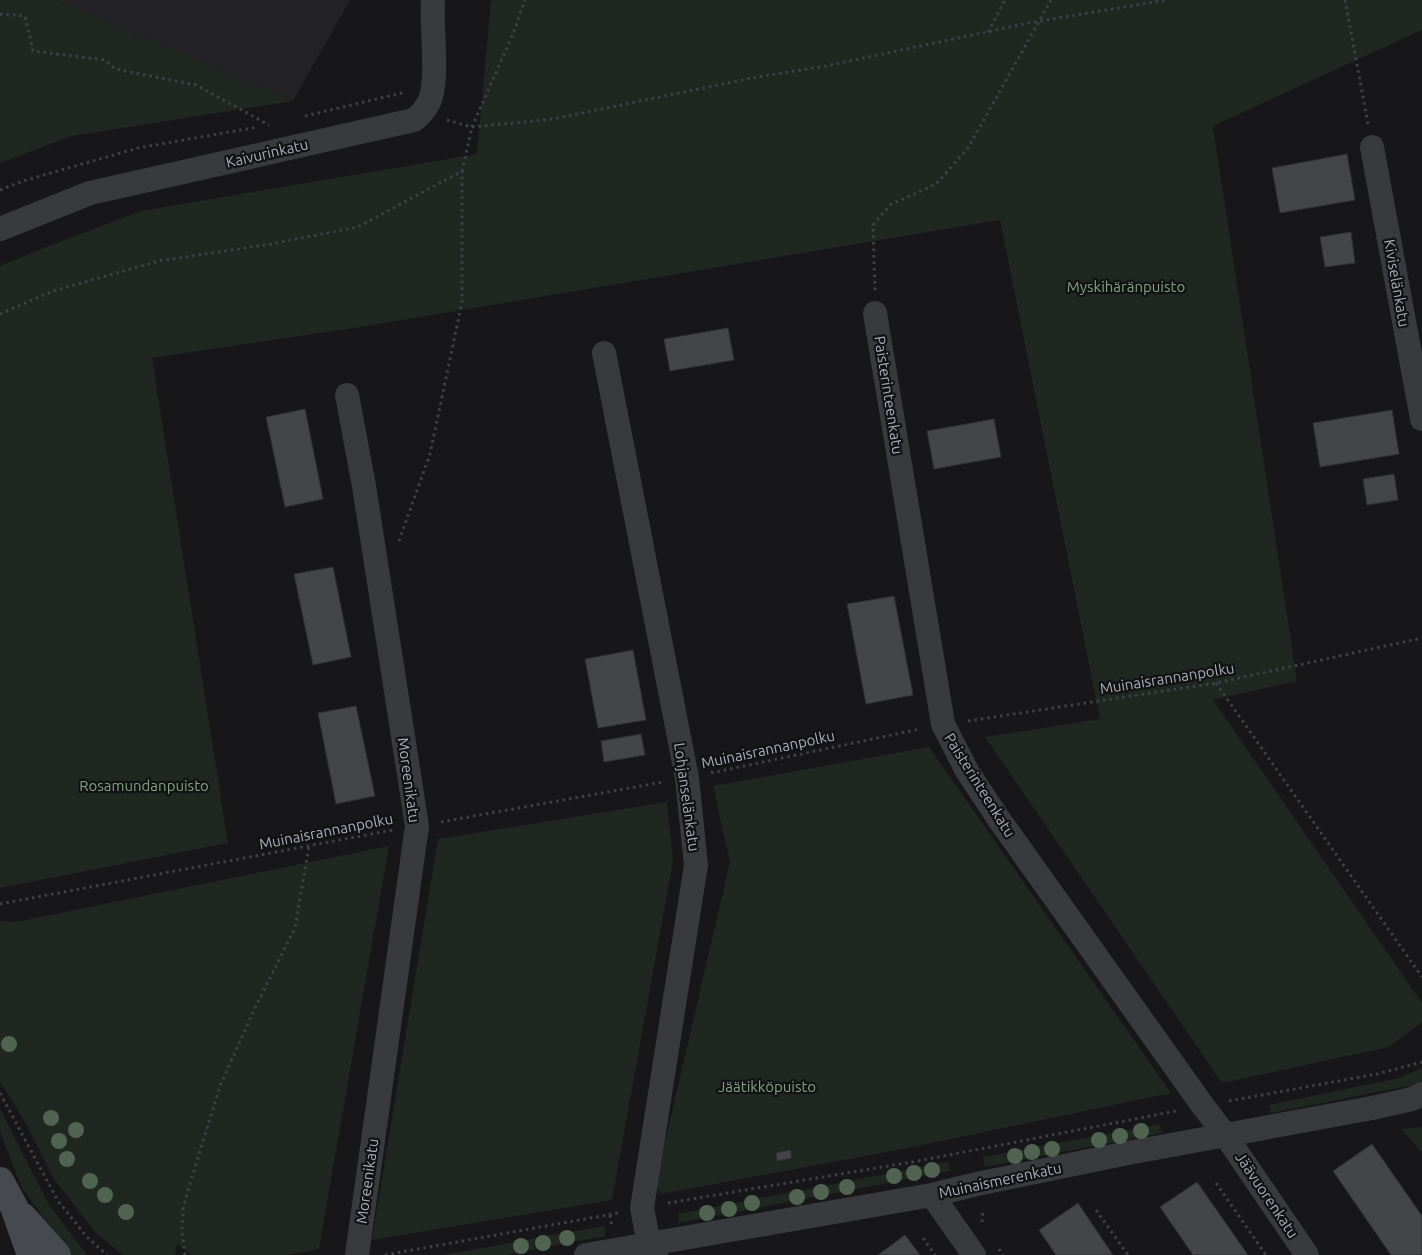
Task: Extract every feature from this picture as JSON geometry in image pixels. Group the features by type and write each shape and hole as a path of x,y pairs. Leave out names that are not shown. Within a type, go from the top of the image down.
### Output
{"street":[{"path":"422,113 430,102 433,85 433,0"},
{"name":"Kaivurinkatu","path":"0,229 90,193 402,123 414,120 422,113"},
{"name":"Kiviselänkatu","path":"1372,146 1422,419"},
{"name":"Paisterinteenkatu","path":"876,313 943,724 967,770 998,818 1226,1136"},
{"name":"Lohjanselänkatu","path":"604,352 687,778 696,865 642,1208 652,1250"},
{"name":"Moreenikatu","path":"347,395 364,486 417,826 357,1255"},
{"name":"Muinaismerenkatu","path":"586,1255 652,1250 932,1195 1090,1161 1419,1098"},
{"name":"Jäävuorenkatu","path":"1226,1136 1307,1255"},
{"path":"0,1182 14,1206 57,1255"},
{"path":"932,1195 974,1255"},
{"path":"14,1206 31,1255"}],"path":[{"path":"397,547 430,454 462,302 462,171 472,127 513,34 524,0"},
{"path":"988,32 1005,0"},
{"path":"876,313 873,225 890,205 936,184 968,148 1051,0"},
{"path":"422,113 472,127 553,118 757,77 826,66 1039,22 1166,0"},
{"path":"1345,0 1372,146"},
{"path":"0,14 25,16 33,51 105,60 115,68 196,85 269,125"},
{"path":"298,118 433,85"},
{"path":"0,190 23,181 138,148 279,123"},
{"path":"0,314 53,291 159,261 271,244 358,227 462,171"},
{"name":"Muinaisrannanpolku","path":"0,904 687,778 943,724 1216,683 1422,638"},
{"path":"1216,683 1422,977"},
{"path":"185,1255 182,1230 183,1209 189,1187 220,1086 255,1008 295,928 309,846"},
{"path":"385,1255 642,1208 918,1161 1377,1074 1422,1062"},
{"path":"1,1096 58,1201 87,1237 107,1255"},
{"path":"1216,1183 1266,1255"},
{"path":"1096,1210 1128,1255"},
{"path":"923,1238 935,1255"}],"shaded area":[{"path":"56,0 350,0 293,101"}],"green space":[{"path":"0,0 56,0 293,101 72,136 0,163"},
{"path":"491,0 1422,0 1422,30 1213,126 1297,681 1213,700 1422,1003 1422,1022 1389,1047 1222,1083 985,737 1100,719 1000,220 354,328 152,358 228,843 0,888 0,266 141,211 477,154"},
{"name":"Jäätikköpuisto","path":"929,747 1171,1093 908,1148 661,1194 655,1185 730,862 713,786"},
{"path":"667,802 673,861 612,1200 372,1240 438,839"},
{"path":"389,846 319,1249 288,1255 191,1255 177,1243 175,1255 123,1255 96,1233 54,1179 28,1127 0,1082 0,921 16,922"},
{"path":"1422,1068 1422,1081 1418,1084 1271,1113 1269,1105 1399,1078"},
{"path":"0,1109 48,1203 87,1255 71,1255 22,1188 0,1132"},
{"path":"1159,1124 1162,1133 985,1167 983,1157"},
{"path":"1422,1127 1422,1152 1401,1129"},
{"path":"948,1162 950,1171 679,1223 678,1214"},
{"path":"604,1226 606,1236 505,1255 443,1255"}],"building":[{"path":"1347,154 1355,200 1280,213 1272,168"},
{"path":"1351,232 1355,263 1325,267 1320,237"},
{"path":"728,328 734,360 670,371 664,339"},
{"path":"305,409 323,499 285,507 266,417"},
{"path":"1392,410 1399,454 1320,467 1313,423"},
{"path":"994,419 1001,457 934,469 927,431"},
{"path":"1394,474 1398,500 1367,505 1363,479"},
{"path":"333,567 351,657 313,665 294,574"},
{"path":"894,596 913,695 866,704 847,604"},
{"path":"633,650 646,720 598,728 585,659"},
{"path":"356,706 375,796 336,804 318,713"},
{"path":"641,734 645,755 604,762 601,741"},
{"path":"1372,1144 1422,1216 1422,1255 1391,1255 1333,1171"},
{"path":"790,1150 792,1158 777,1161 776,1153"},
{"path":"1197,1182 1248,1255 1193,1255 1160,1207"},
{"path":"1078,1203 1113,1255 1056,1255 1039,1230"},
{"path":"905,1235 920,1255 878,1255"}],"park label":[{"name":"Myskihäränpuisto","path":"1126,286"},
{"name":"Rosamundanpuisto","path":"144,785"}]}
